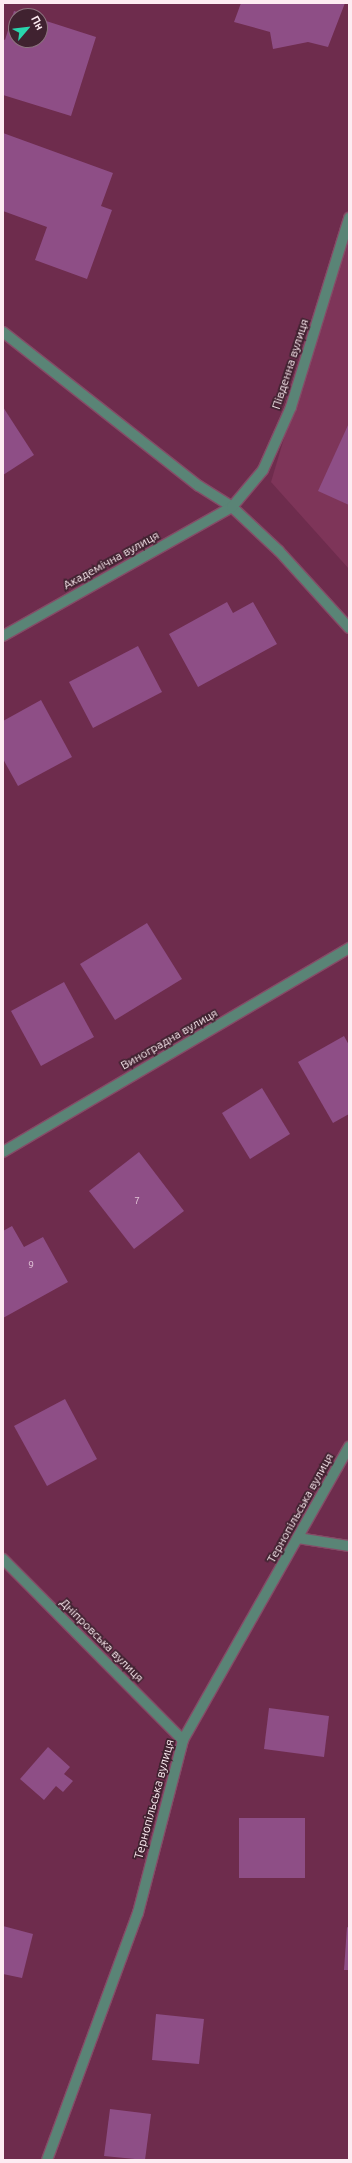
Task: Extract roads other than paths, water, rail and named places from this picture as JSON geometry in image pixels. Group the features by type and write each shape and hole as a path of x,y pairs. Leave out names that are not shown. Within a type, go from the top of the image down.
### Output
{"street":[{"name":"Південна вулиця","path":"232,507 263,470 292,407 349,218"},
{"path":"3,332 199,486 232,507 279,551 349,628"},
{"name":"Академічна вулиця","path":"3,636 232,507"},
{"name":"Виноградна вулиця","path":"3,1152 349,948"},
{"name":"Тернопільська вулиця","path":"47,2160 138,1913 183,1740 349,1447"},
{"path":"298,1538 349,1546"},
{"name":"Дніпровська вулиця","path":"3,1559 183,1740"}]}
